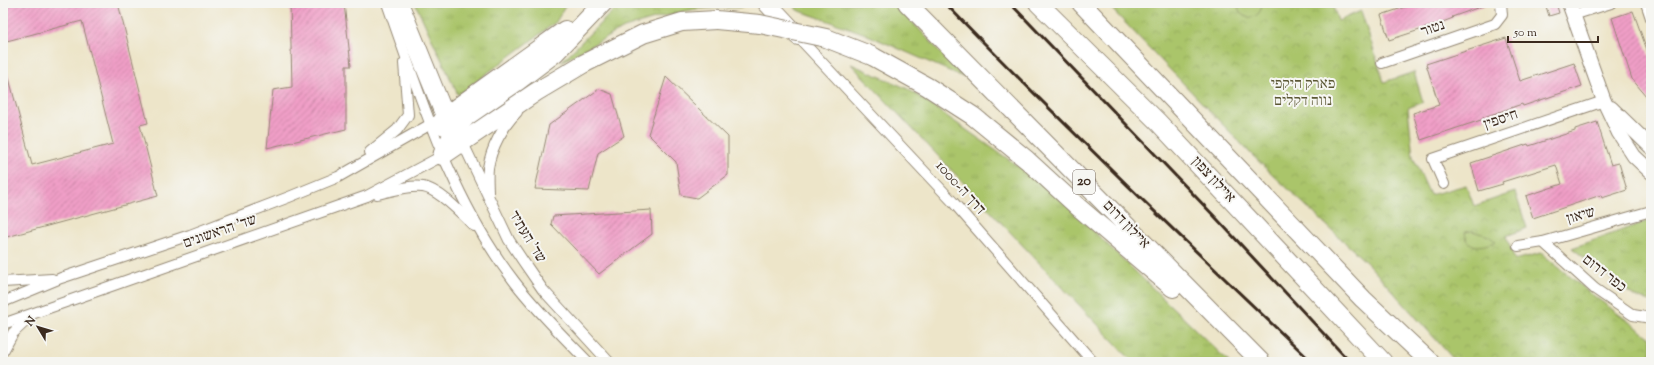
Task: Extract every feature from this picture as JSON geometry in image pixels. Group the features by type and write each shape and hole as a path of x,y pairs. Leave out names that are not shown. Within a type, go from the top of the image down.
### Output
{"highway":[{"path":"399,3 452,131"},
{"path":"442,156 452,131 602,3"},
{"path":"767,3 800,39"},
{"name":"איילון דרום","path":"907,3 1260,362"},
{"name":"איילון צפון","path":"1038,3 1158,122 1383,362"},
{"path":"1081,3 1363,299 1430,362"},
{"path":"452,131 536,92 583,64 643,34 682,22 716,20 760,24 826,38 872,56 928,87 973,116 1027,160 1077,206 1260,362"},
{"path":"1363,299 1414,362"}],"street":[{"name":"שד' העתיד","path":"387,3 403,48 452,131 509,240 543,290 609,362"},
{"name":"נטור","path":"1382,63 1496,24 1502,15 1501,3"},
{"path":"1611,3 1571,9 1604,100 1626,145 1651,172"},
{"path":"1646,3 1651,18"},
{"name":"דרך ה-1000","path":"800,39 953,202 1093,362"},
{"path":"338,177 397,130 408,115 403,48"},
{"path":"488,198 488,169 493,151 509,120 536,92"},
{"path":"1604,100 1646,143"},
{"name":"חיספין","path":"1444,184 1433,159 1604,100"},
{"name":"שד' העתיד","path":"452,131 442,156 461,196 484,237 514,281 536,307 588,362"},
{"path":"338,177 452,131"},
{"name":"שד' הראשונים","path":"3,324 367,196 442,156"},
{"name":"שד' הראשונים","path":"3,302 62,278 190,234 338,177"},
{"path":"367,196 410,188 423,187 432,190 453,205 484,237"},
{"name":"שיאון","path":"1518,246 1543,242 1651,212"},
{"name":"כפר דרום","path":"1543,242 1595,289 1633,314 1651,318"},
{"path":"3,282 62,278"},
{"path":"3,351 13,333 32,314"}],"green space":[{"path":"415,3 567,3 556,22 458,95"},
{"path":"621,3 740,3 744,7 695,9 624,28 561,62"},
{"path":"792,3 895,3 963,77 863,33 797,10"},
{"name":"פארק היקפי נווה דקלים","path":"1106,3 1332,3 1338,21 1361,11 1384,82 1414,72 1423,102 1408,108 1413,157 1430,195 1466,185 1474,206 1515,192 1527,228 1506,236 1515,260 1541,253 1590,293 1651,338 1651,362 1456,362 1369,265 1253,156"},
{"path":"1237,3 1262,3 1258,14 1248,17 1240,13"},
{"path":"851,64 908,89 1048,187 1229,362 1133,362"},
{"path":"1651,220 1651,301 1635,297 1572,248"},
{"path":"1472,231 1489,236 1496,242 1481,246 1472,245 1466,238 1465,232"}],"building":[{"path":"3,3 118,3 148,123 140,125 158,196 3,238 3,67 6,67 32,165 113,144 82,21 3,42"},
{"path":"290,3 344,3 351,66 346,66 346,129 267,148 273,90 292,87"},
{"path":"1417,3 1488,4 1435,25 1389,40 1381,15"},
{"path":"1545,3 1556,3 1559,13 1549,16"},
{"path":"1633,11 1651,61 1651,102 1632,79 1612,18"},
{"path":"1506,38 1520,81 1574,63 1582,86 1523,106 1522,104 1483,117 1484,119 1421,140 1413,113 1439,105 1426,64"},
{"path":"666,77 728,137 728,175 697,198 681,195 676,162 648,134"},
{"path":"599,89 612,94 624,136 598,153 589,191 535,189 549,125"},
{"path":"1597,122 1611,165 1619,163 1627,190 1602,198 1601,195 1533,218 1526,196 1562,184 1556,165 1479,191 1471,163 1528,144 1529,146"},
{"path":"651,210 652,234 599,274 551,224 553,216"}],"railway":[{"path":"945,3 1081,140 1312,362"},
{"path":"1010,3 1217,219 1350,362"}]}
